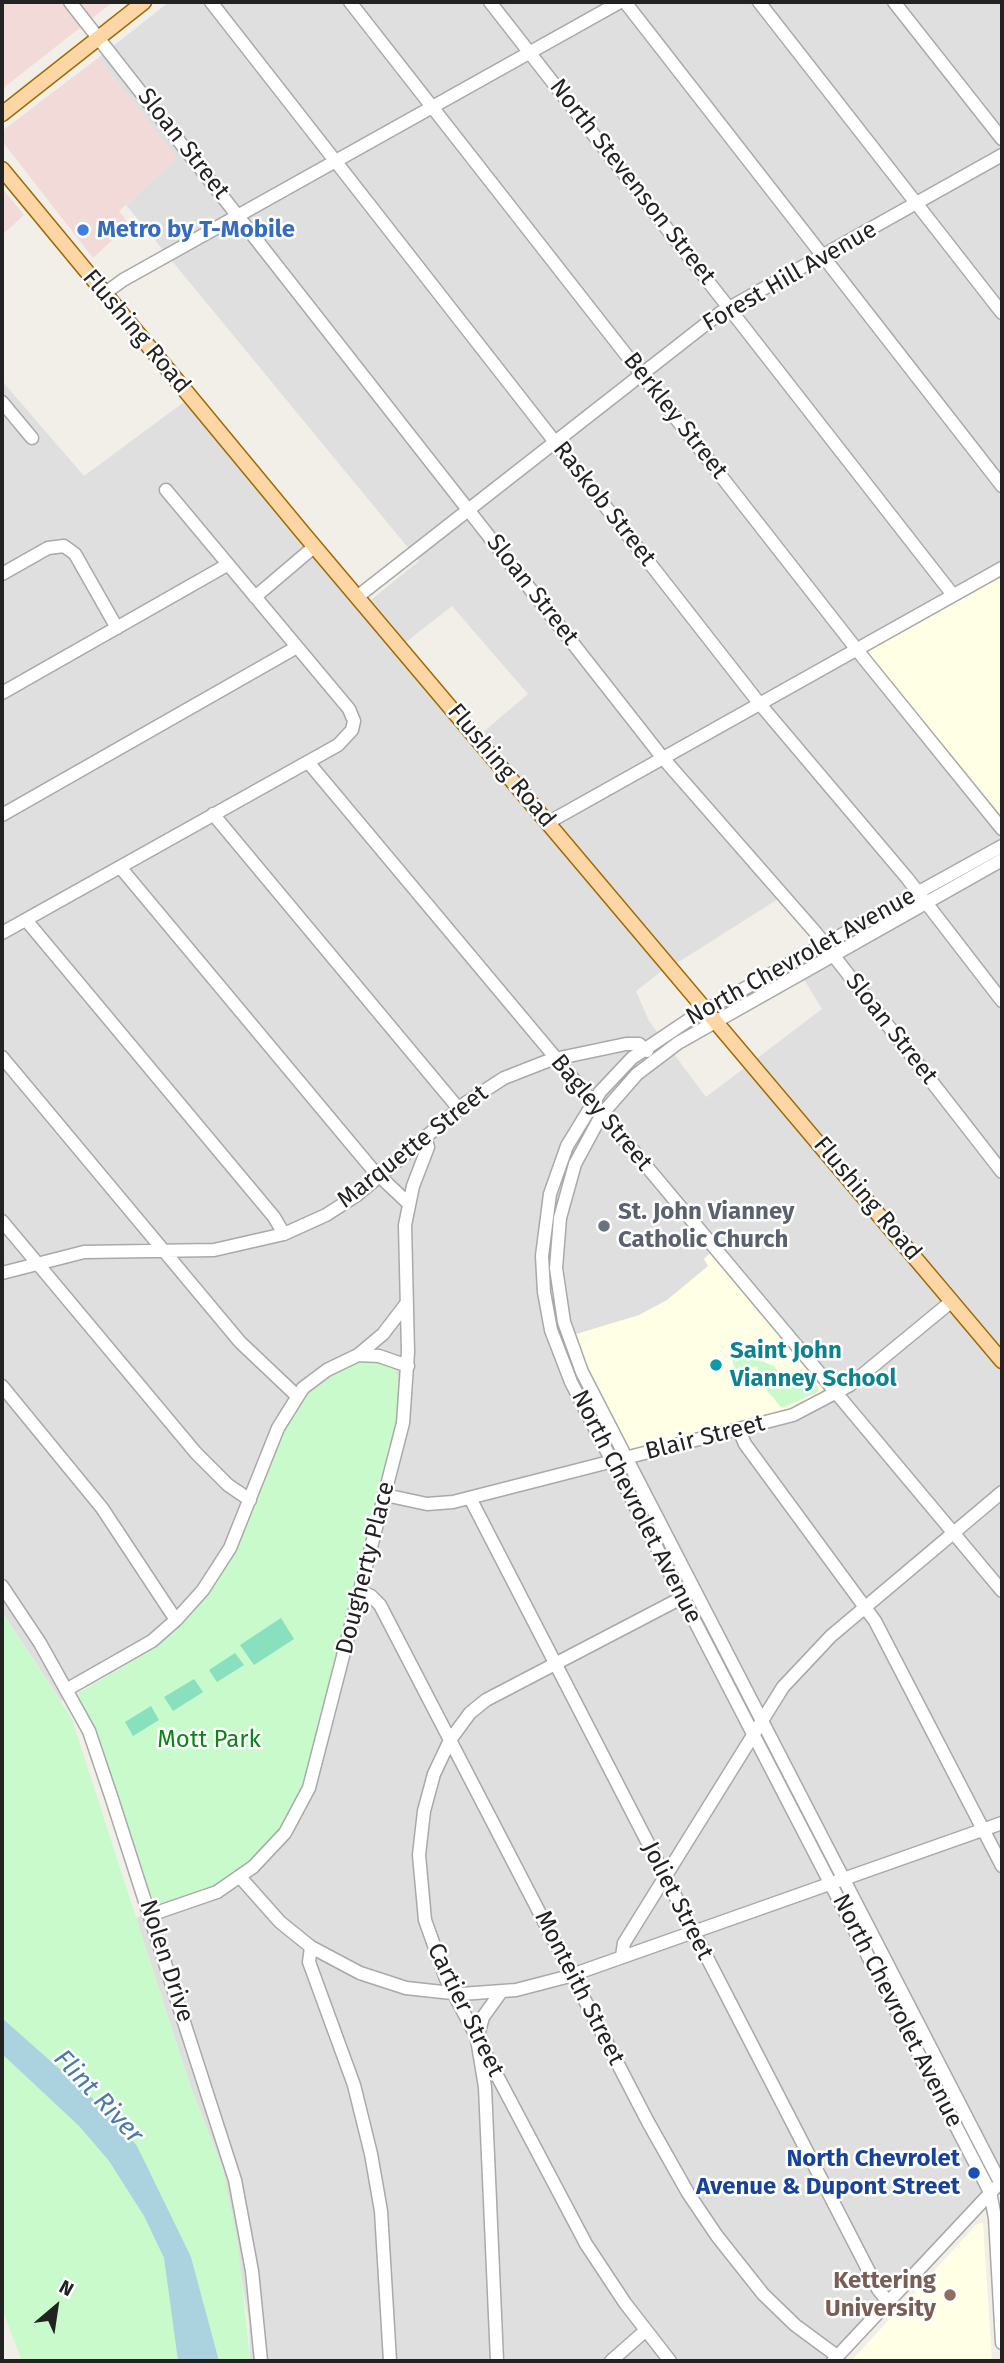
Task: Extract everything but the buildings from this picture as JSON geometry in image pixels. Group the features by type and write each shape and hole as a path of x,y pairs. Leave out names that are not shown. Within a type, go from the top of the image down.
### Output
{"main road":[{"path":"2,114 144,2"},
{"name":"Flushing Road","path":"2,169 357,597 1002,1361"}],"street":[{"name":"Sloan Street","path":"70,2 663,757 829,950 1002,1172"},
{"name":"Raskob Street","path":"211,2 759,703 922,898 1002,1001"},
{"name":"Berkley Street","path":"350,2 856,649 1002,829"},
{"name":"North Stevenson Street","path":"491,2 953,595"},
{"path":"104,294 239,215 622,2 1002,486"},
{"path":"759,2 1002,313"},
{"path":"894,2 1002,139"},
{"name":"Forest Hill Avenue","path":"357,597 730,308 1002,155"},
{"path":"2,402 32,438"},
{"path":"2,933 346,740 353,727 349,709 166,490"},
{"path":"2,574 66,541 117,628"},
{"path":"255,597 315,546"},
{"path":"2,694 228,565"},
{"path":"549,822 1002,568"},
{"path":"2,815 297,647"},
{"name":"Bagley Street","path":"308,762 1002,1591"},
{"path":"214,814 459,1109"},
{"name":"North Chevrolet Avenue","path":"922,898 1002,846"},
{"name":"North Chevrolet Avenue","path":"999,2185 907,2030 561,1359 551,1330 544,1292 543,1235 550,1194 567,1146 592,1103 625,1065 644,1048 712,1015 922,898 1002,860"},
{"path":"120,867 379,1177 408,1203"},
{"path":"26,920 274,1217 284,1234"},
{"name":"North Chevrolet Avenue","path":"712,1015 628,1082 602,1114 580,1154 564,1197 557,1241 558,1290 564,1322 579,1364 920,2024 999,2185 994,2207 1002,2343"},
{"name":"Marquette Street","path":"2,1273 36,1262 102,1250 222,1249 284,1234 333,1211 379,1177 459,1109 504,1078 555,1059 633,1043 644,1048"},
{"path":"644,1048 654,1059"},
{"path":"2,1057 253,1356 297,1396"},
{"name":"Dougherty Place","path":"150,1915 217,1892 240,1877 280,1839 306,1795 403,1423 408,1366 404,1238 408,1203 428,1147 425,1138"},
{"path":"2,1221 202,1459 228,1485 250,1500"},
{"path":"544,1292 558,1290"},
{"name":"Blair Street","path":"385,1495 434,1505 470,1498 793,1415 836,1394 952,1301"},
{"path":"66,1690 139,1650 176,1620 197,1598 222,1561 250,1500 278,1428 297,1396 321,1373 358,1355 383,1334 406,1304"},
{"path":"358,1355 379,1356 408,1366"},
{"path":"2,1386 107,1514 176,1620"},
{"path":"739,1430 745,1444 877,1624 1002,1866"},
{"path":"622,1956 624,1943 752,1732 804,1663 865,1607 1002,1492"},
{"name":"Joliet Street","path":"470,1498 878,2289 888,2302"},
{"name":"Nolen Drive","path":"2,1586 40,1643 89,1731 235,2180 252,2272 261,2361"},
{"name":"Monteith Street","path":"360,1591 378,1602 666,2155 717,2236 775,2307 835,2359"},
{"name":"Cartier Street","path":"670,2361 605,2274 571,2218 454,1994 427,1929 419,1867 426,1802 433,1774 450,1740 465,1718 482,1703 696,1591"},
{"path":"240,1877 279,1922 311,1947 351,1969 388,1983 454,1994 501,1992 572,1974 1002,1823"},
{"path":"311,1947 309,1962 354,2085 376,2177 385,2247 390,2361"},
{"path":"497,2361 485,2087 477,2039 486,2011 501,1992"},
{"path":"907,2030 920,2024"},
{"path":"835,2359 999,2185"},
{"path":"611,2361 645,2331"}],"shaded area":[{"path":"2,2 113,2 2,89"},
{"path":"169,2 1002,2 1002,561 847,647 1002,834 1002,842 829,938 789,892 677,963 481,734 528,694 452,606 406,642 371,600 419,561 126,205 176,158 98,58"},
{"path":"98,58 177,158 119,211 129,224 93,258 2,141 2,131"},
{"path":"2,188 24,215 2,235"},
{"path":"2,381 84,476 184,402 666,968 636,991 649,1021 706,1097 822,1009 803,978 1002,868 1002,2172 826,2361 250,2361 249,2322 223,2169 190,2085 136,1918 162,1906 277,1445 240,1540 222,1575 181,1624 149,1651 61,1701 2,1612"},
{"path":"1002,573 1002,821 868,654 871,647"},
{"path":"711,1252 824,1388 824,1392 806,1404 774,1416 632,1450 627,1447 586,1367 573,1335 639,1315 667,1300 708,1266 704,1259"},
{"name":"Kettering University","path":"983,2223 992,2361 851,2361 977,2224"}],"green space":[{"path":"747,1348 759,1360 774,1366 784,1379 792,1378 802,1369 818,1387 818,1392 782,1408 763,1386 757,1367 735,1369 730,1353"},
{"name":"Mott Park","path":"372,1360 393,1368 398,1375 399,1413 306,1783 277,1835 246,1868 209,1888 155,1906 104,1755 77,1694 149,1651 181,1624 206,1596 240,1540 287,1420 300,1401 334,1372 354,1362"},
{"path":"2,1612 72,1719 190,2085 223,2169 238,2244 250,2361 219,2361 191,2257 107,2111 2,2018"},
{"path":"281,1618 294,1639 254,1665 240,1645"},
{"path":"235,1653 244,1665 217,1682 209,1670"},
{"path":"194,1679 203,1692 173,1711 164,1697"},
{"path":"151,1706 159,1720 133,1736 125,1722"},
{"path":"2,2054 79,2126 109,2161 144,2216 164,2258 178,2361 22,2361 2,2309"}],"water":[{"path":"2,2018 107,2111 137,2146 191,2257 219,2361 178,2361 164,2258 144,2216 109,2161 79,2126 2,2054"}],"place":[{"name":"Metro by T-Mobile","path":"83,230"},
{"name":"St. John Vianney Catholic Church","path":"604,1226"},
{"name":"Saint John Vianney School","path":"716,1365"},
{"name":"North Chevrolet Avenue & Dupont Street","path":"974,2173"},
{"name":"Kettering University","path":"950,2295"}],"water label":[{"name":"Flint River","path":"98,2097"}]}
